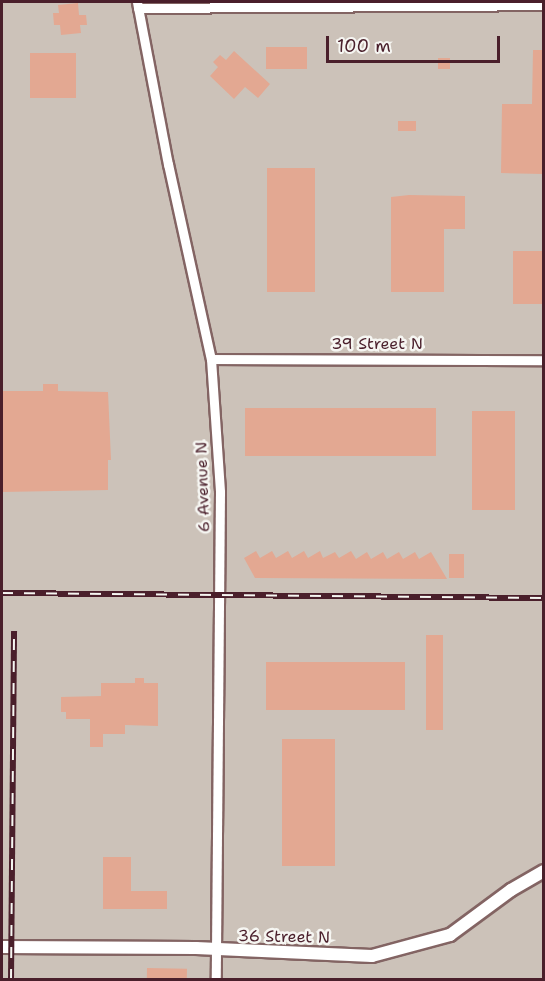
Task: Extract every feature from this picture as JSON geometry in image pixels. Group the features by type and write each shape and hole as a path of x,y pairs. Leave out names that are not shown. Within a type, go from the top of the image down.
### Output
{"street":[{"path":"137,5 543,5"},
{"name":"6 Avenue N","path":"137,5 211,359 220,492 216,980"},
{"name":"39 Street N","path":"211,359 543,360"},
{"name":"36 Street N","path":"2,947 196,948 217,952 372,956 450,935 511,890 543,872"}],"shaded area":[{"path":"2,2 543,2 543,979 2,979"}],"building":[{"path":"78,3 79,15 86,15 87,25 80,25 81,33 61,35 60,25 54,25 53,13 59,13 58,5"},
{"path":"266,47 307,47 307,69 266,69"},
{"path":"533,50 543,50 543,174 501,173 502,104 532,104"},
{"path":"234,51 270,84 258,98 245,87 234,99 210,76 218,67 213,62 220,55 226,60"},
{"path":"30,53 76,53 76,98 30,98"},
{"path":"438,58 450,58 450,69 438,69"},
{"path":"398,121 416,121 416,131 398,131"},
{"path":"267,168 315,168 315,292 267,292"},
{"path":"465,196 465,229 444,229 444,292 391,292 391,197"},
{"path":"513,251 543,251 543,304 513,304"},
{"path":"43,384 58,384 58,391 108,392 111,460 108,460 108,490 2,492 2,391 43,391"},
{"path":"245,408 436,408 436,456 245,456"},
{"path":"472,411 515,411 515,510 472,510"},
{"path":"256,551 260,558 272,551 276,558 288,551 292,558 304,551 308,558 320,551 323,558 335,552 339,558 351,551 356,559 367,552 371,559 383,552 387,559 399,552 403,559 415,552 419,559 431,552 447,579 255,578 244,558"},
{"path":"449,554 464,554 464,578 449,578"},
{"path":"426,635 443,635 443,730 426,730"},
{"path":"266,662 405,662 405,710 266,710"},
{"path":"135,678 144,678 144,683 158,683 158,726 125,725 125,734 103,734 103,747 90,747 90,719 66,719 66,712 61,712 61,697 101,696 101,683 135,683"},
{"path":"282,739 335,739 335,866 282,866"},
{"path":"103,857 131,857 131,891 167,891 167,909 103,909"},
{"path":"147,968 187,969 187,980 147,980"}],"railway":[{"path":"2,593 544,598"},
{"path":"11,980 14,631"}]}
